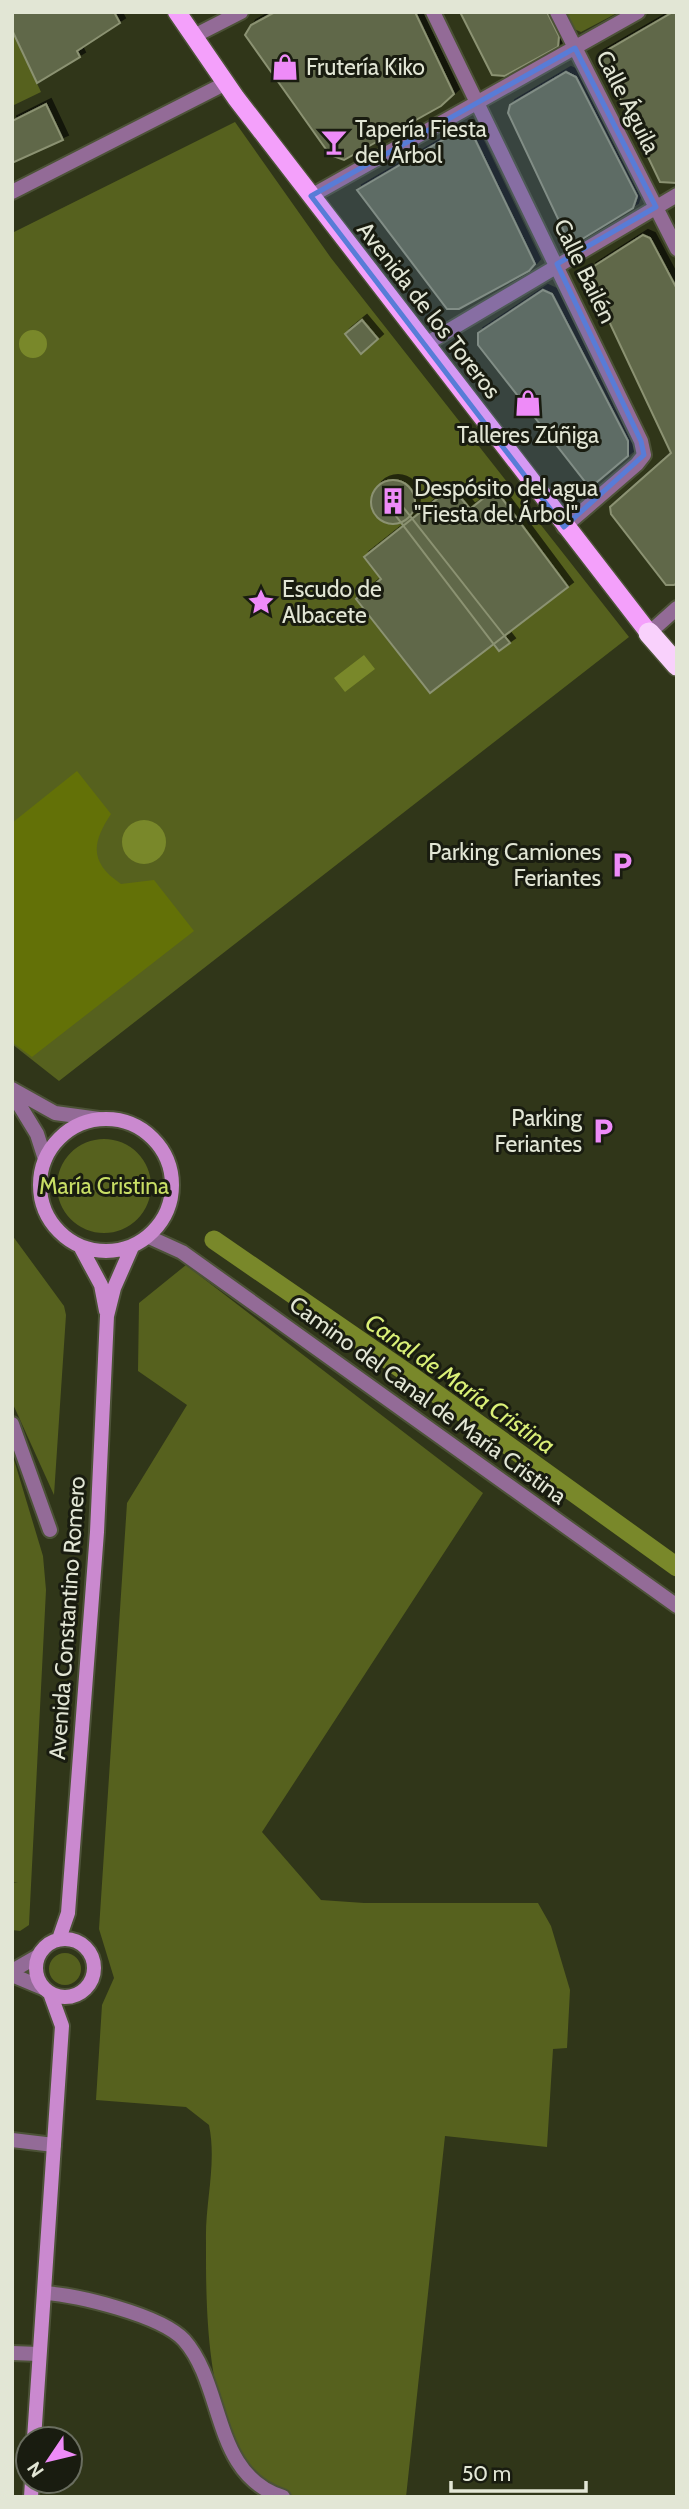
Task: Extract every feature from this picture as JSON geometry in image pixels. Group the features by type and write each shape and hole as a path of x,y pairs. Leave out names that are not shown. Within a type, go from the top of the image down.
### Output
{"highway":[{"path":"649,633 677,665"}],"main road":[{"name":"Avenida de los Toreros","path":"177,12 226,83 311,196 564,527 649,633"}],"street":[{"path":"194,36 241,12"},
{"name":"Calle Bailén","path":"433,12 641,441 644,455 637,464 564,527"},
{"name":"Calle Águila","path":"557,12 677,249"},
{"path":"311,196 638,12"},
{"path":"12,192 226,83"},
{"path":"426,344 677,195"},
{"path":"649,633 677,608"},
{"path":"12,1091 55,1113 121,1120 140,1128 156,1142 168,1160 173,1180 171,1201 163,1221 149,1237 132,1247 106,1252 80,1246 54,1226 44,1208 40,1188 46,1159 58,1139 70,1129 99,1119"},
{"path":"12,1091 37,1134 46,1159"},
{"name":"Camino del Canal de María Cristina","path":"149,1237 182,1252 677,1606"},
{"name":"Avenida Constantino Romero","path":"80,1246 101,1284 107,1316"},
{"name":"Avenida Constantino Romero","path":"59,1939 67,1922 97,1532 107,1316 114,1288 132,1247"},
{"path":"12,1424 50,1530"},
{"path":"67,1922 90,1954 94,1973 85,1990 76,1995 58,1997 12,1973 38,1956 44,1947 59,1939 79,1942"},
{"path":"38,1956 36,1976 62,2020"},
{"path":"35,2425 62,2020 76,1995"},
{"path":"12,2140 54,2145"},
{"path":"44,2293 73,2295 157,2322 182,2337 196,2356 207,2380 221,2431 242,2467 267,2492 283,2497"},
{"path":"12,2353 39,2354"}],"highlighted area":[{"path":"575,48 656,207 557,264 641,441 644,455 564,527 311,196"}],"green space":[{"path":"566,12 619,12 581,32 574,29"},
{"path":"12,30 41,92 12,106"},
{"path":"235,122 331,258 629,637 59,1081 12,1044 12,233"},
{"name":"María Cristina","path":"104,1139 122,1143 137,1153 147,1168 151,1186 147,1204 137,1219 122,1229 104,1233 86,1229 71,1219 61,1204 57,1186 61,1168 71,1153 86,1143"},
{"path":"12,1235 64,1306 66,1315 54,1495 12,1402"},
{"path":"186,1265 483,1493 262,1832 321,1900 364,1903 538,1903 551,1926 570,1990 567,2048 553,2049 547,2147 445,2136 406,2497 333,2499 294,2496 264,2481 242,2457 227,2425 216,2388 210,2348 206,2273 206,2226 212,2154 209,2125 186,2107 96,2100 102,2005 114,1978 99,1929 127,1503 187,1405 138,1371 139,1303"},
{"path":"12,1453 43,1556 46,1590 29,1925 20,1931 12,1930 12,1883 18,1883 12,1882"},
{"path":"65,1953 76,1958 81,1969 76,1980 65,1985 54,1980 49,1969 54,1958"}],"shaded area":[{"path":"33,330 43,334 47,344 43,354 33,358 23,354 19,344 23,334"},
{"path":"364,655 375,669 345,692 334,678"},
{"path":"77,771 111,814 97,844 99,861 104,868 121,884 154,880 194,931 32,1057 12,1042 12,823"},
{"path":"144,820 160,826 166,842 160,858 144,864 128,858 122,842 128,826"}],"building":[{"path":"12,12 114,12 120,23 77,51 80,57 37,83 12,30"},
{"path":"275,12 415,12 454,94 441,106 344,160 330,155 245,35 251,25"},
{"path":"460,12 547,12 559,36 558,47 505,76 492,75"},
{"path":"677,12 676,183 660,182 599,55"},
{"path":"566,72 576,77 637,196 633,208 579,241 567,238 508,113 510,105"},
{"path":"46,104 63,140 12,163 12,121"},
{"path":"465,127 471,131 535,264 529,271 459,309 447,309 357,190"},
{"path":"643,235 650,238 677,289 677,583 674,585 666,585 611,514 610,507 671,453 590,281 591,268"},
{"path":"543,290 552,294 628,441 628,456 590,488 478,345 478,333"},
{"path":"362,320 378,339 361,354 345,334"},
{"name":"Despósito del agua \"Fiesta del Árbol\"","path":"393,480 402,481 409,486 414,493 414,511 409,518 402,523 393,524 384,523 377,518 372,511 371,502 372,493 377,486 384,481"},
{"path":"452,487 470,509 495,489 568,587 430,693 356,599 381,579 364,557"},
{"path":"403,507 510,643 499,651 393,512"}],"waterway":[{"name":"Canal de María Cristina","path":"214,1240 413,1377 677,1567"}],"place":[{"name":"Frutería Kiko","path":"285,67"},
{"name":"Tapería Fiesta del Árbol","path":"334,142"},
{"name":"Talleres Zúñiga","path":"528,403"},
{"name":"Despósito del agua \"Fiesta del Árbol\"","path":"393,501"},
{"name":"Escudo de Albacete","path":"261,602"},
{"name":"Parking Camiones Feriantes","path":"622,865"},
{"name":"Parking Feriantes","path":"603,1131"}]}
